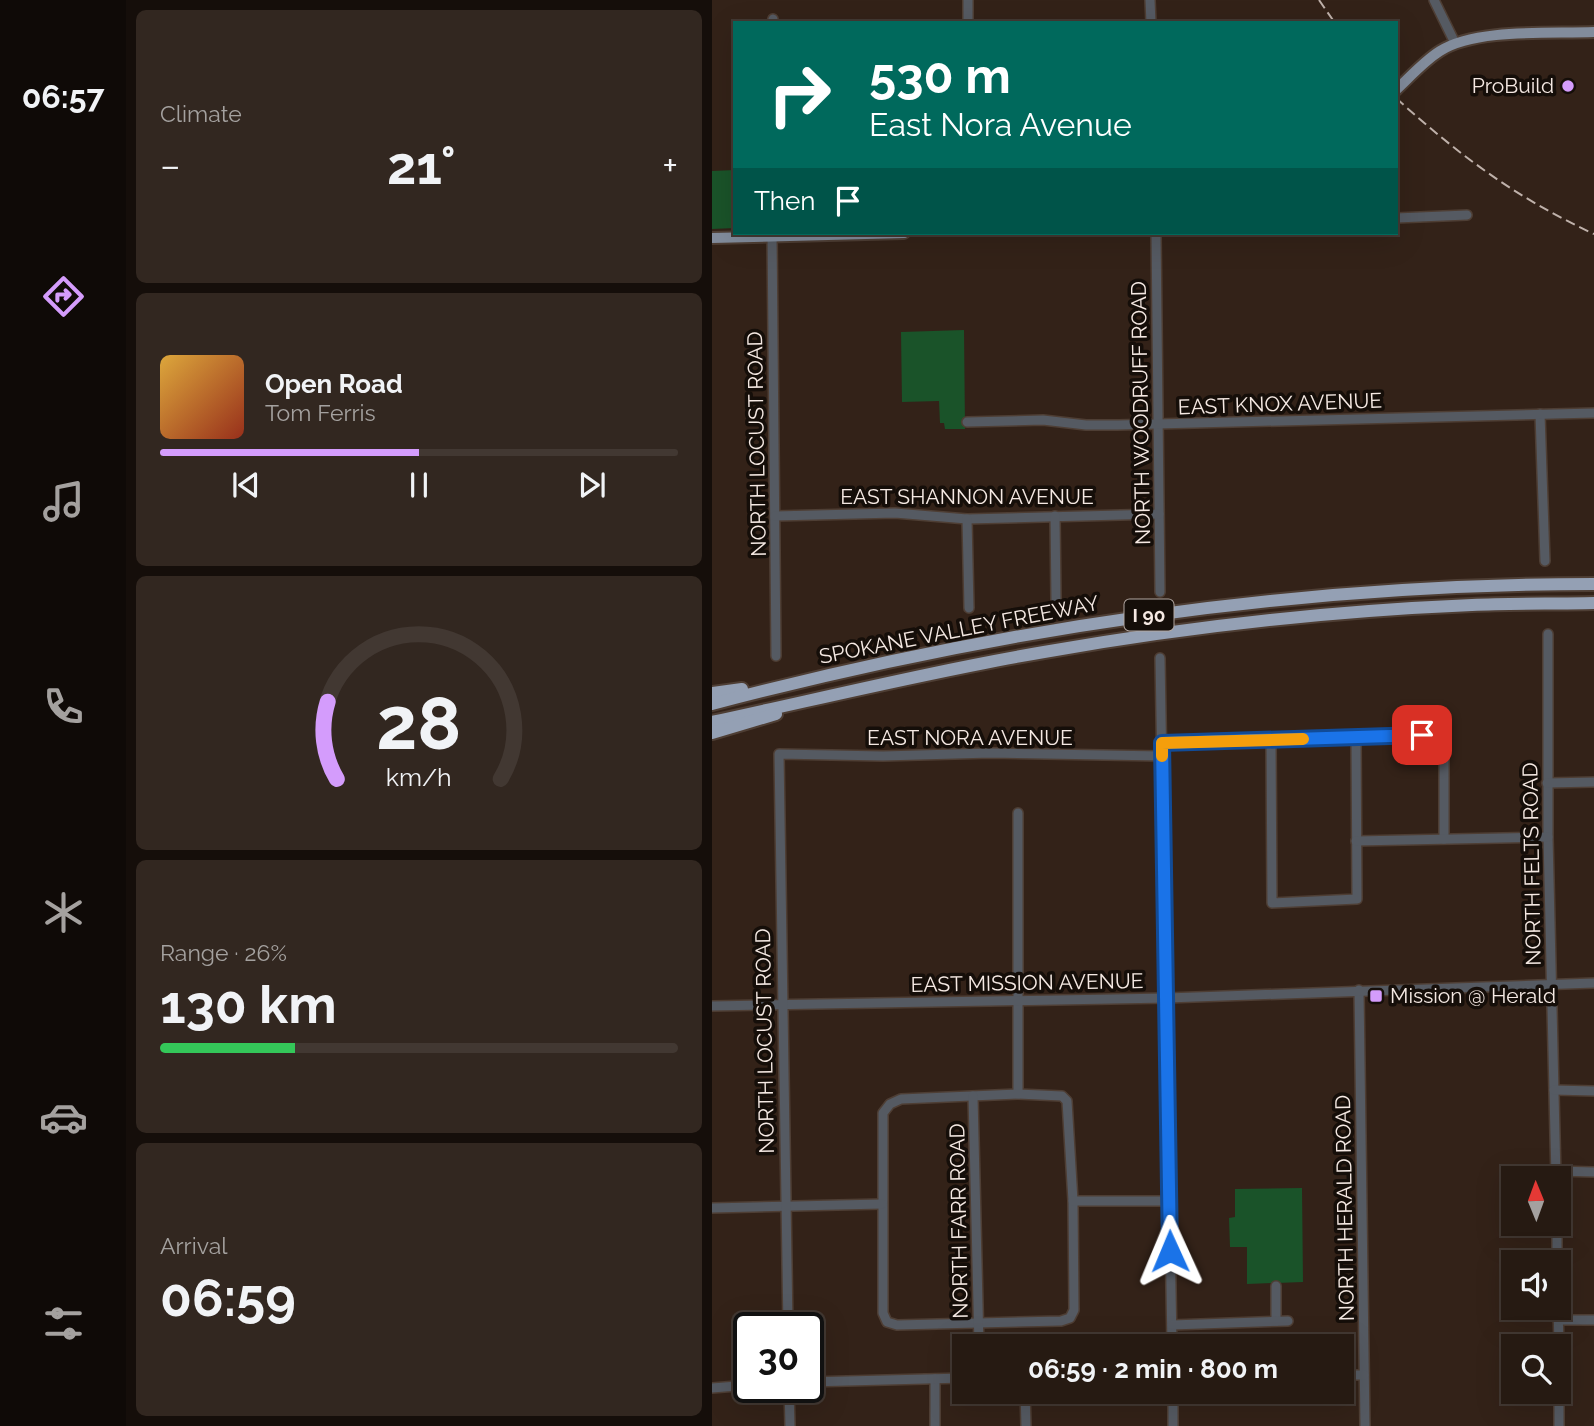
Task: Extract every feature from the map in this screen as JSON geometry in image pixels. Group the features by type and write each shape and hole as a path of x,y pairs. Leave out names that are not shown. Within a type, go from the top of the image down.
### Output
{"highway":[{"name":"SPOKANE VALLEY FREEWAY","path":"712,704 811,678 1016,635 1122,618 1259,601 1447,587 1594,584"},
{"name":"SPOKANE VALLEY FREEWAY","path":"712,722 1021,656 1193,630 1395,609 1594,603"},
{"path":"712,694 811,678"},
{"path":"712,733 758,721 820,698"}],"main road":[{"path":"1398,88 1440,51 1455,43 1500,35 1594,32"},
{"path":"712,238 772,235"}],"street":[{"path":"968,0 969,21"},
{"path":"1150,0 1151,21"},
{"path":"1434,0 1455,43"},
{"path":"1398,218 1467,215"},
{"name":"NORTH LOCUST ROAD","path":"772,235 776,656"},
{"name":"NORTH WOODRUFF ROAD","path":"1156,235 1160,592"},
{"name":"EAST KNOX AVENUE","path":"967,422 1043,420 1095,426 1594,413"},
{"path":"1540,414 1544,561"},
{"name":"EAST SHANNON AVENUE","path":"775,516 895,513 967,519 1159,514"},
{"path":"1055,516 1056,600"},
{"path":"967,519 969,608"},
{"name":"NORTH FELTS ROAD","path":"1548,634 1547,783 1556,1166"},
{"path":"1161,658 1172,1334"},
{"path":"1162,743 1444,734 1444,839"},
{"path":"1271,741 1272,903 1357,899 1356,737"},
{"name":"EAST NORA AVENUE","path":"779,754 883,756 991,753 1162,756"},
{"name":"NORTH LOCUST ROAD","path":"779,754 788,1312"},
{"path":"1547,783 1594,782"},
{"path":"1018,813 1018,1094"},
{"path":"1356,841 1548,837"},
{"name":"EAST MISSION AVENUE","path":"712,1006 1167,998 1594,983"},
{"name":"NORTH HERALD ROAD","path":"1359,990 1365,1426"},
{"path":"1554,1090 1594,1091"},
{"path":"973,1096 1062,1096 1067,1101 1073,1201 1074,1310 1070,1318 1061,1321 896,1325 887,1322 883,1313 883,1113 890,1104 901,1099 973,1096"},
{"name":"NORTH FARR ROAD","path":"973,1096 979,1334"},
{"path":"1571,1173 1594,1172"},
{"path":"1073,1201 1169,1201"},
{"path":"712,1208 882,1204"},
{"path":"1276,1286 1277,1321"},
{"path":"1558,1320 1558,1334"},
{"path":"1571,1320 1594,1320"},
{"path":"1172,1325 1288,1321"},
{"path":"1354,1375 1364,1375"},
{"path":"824,1382 952,1378"},
{"path":"935,1379 935,1426"},
{"path":"712,1388 733,1386"},
{"path":"789,1403 790,1426"},
{"path":"1025,1404 1026,1426"},
{"path":"1173,1404 1173,1426"},
{"path":"1559,1404 1559,1426"}],"green space":[{"path":"733,170 733,228 712,229 712,171"},
{"path":"964,330 965,429 945,429 944,423 940,423 939,401 902,402 901,332"},
{"path":"1302,1188 1303,1282 1247,1284 1247,1247 1230,1247 1229,1218 1235,1217 1235,1189"}],"railway":[{"path":"1319,0 1334,21"},
{"path":"1398,100 1489,174 1565,220 1594,234"}],"slow traffic":[{"path":"1162,756 1162,743 1303,739"}],"place":[{"name":"ProBuild","path":"1568,86"},
{"name":"Mission @ Herald","path":"1376,996"}],"route":[{"path":"1170,1251 1162,743 1422,735"}]}
